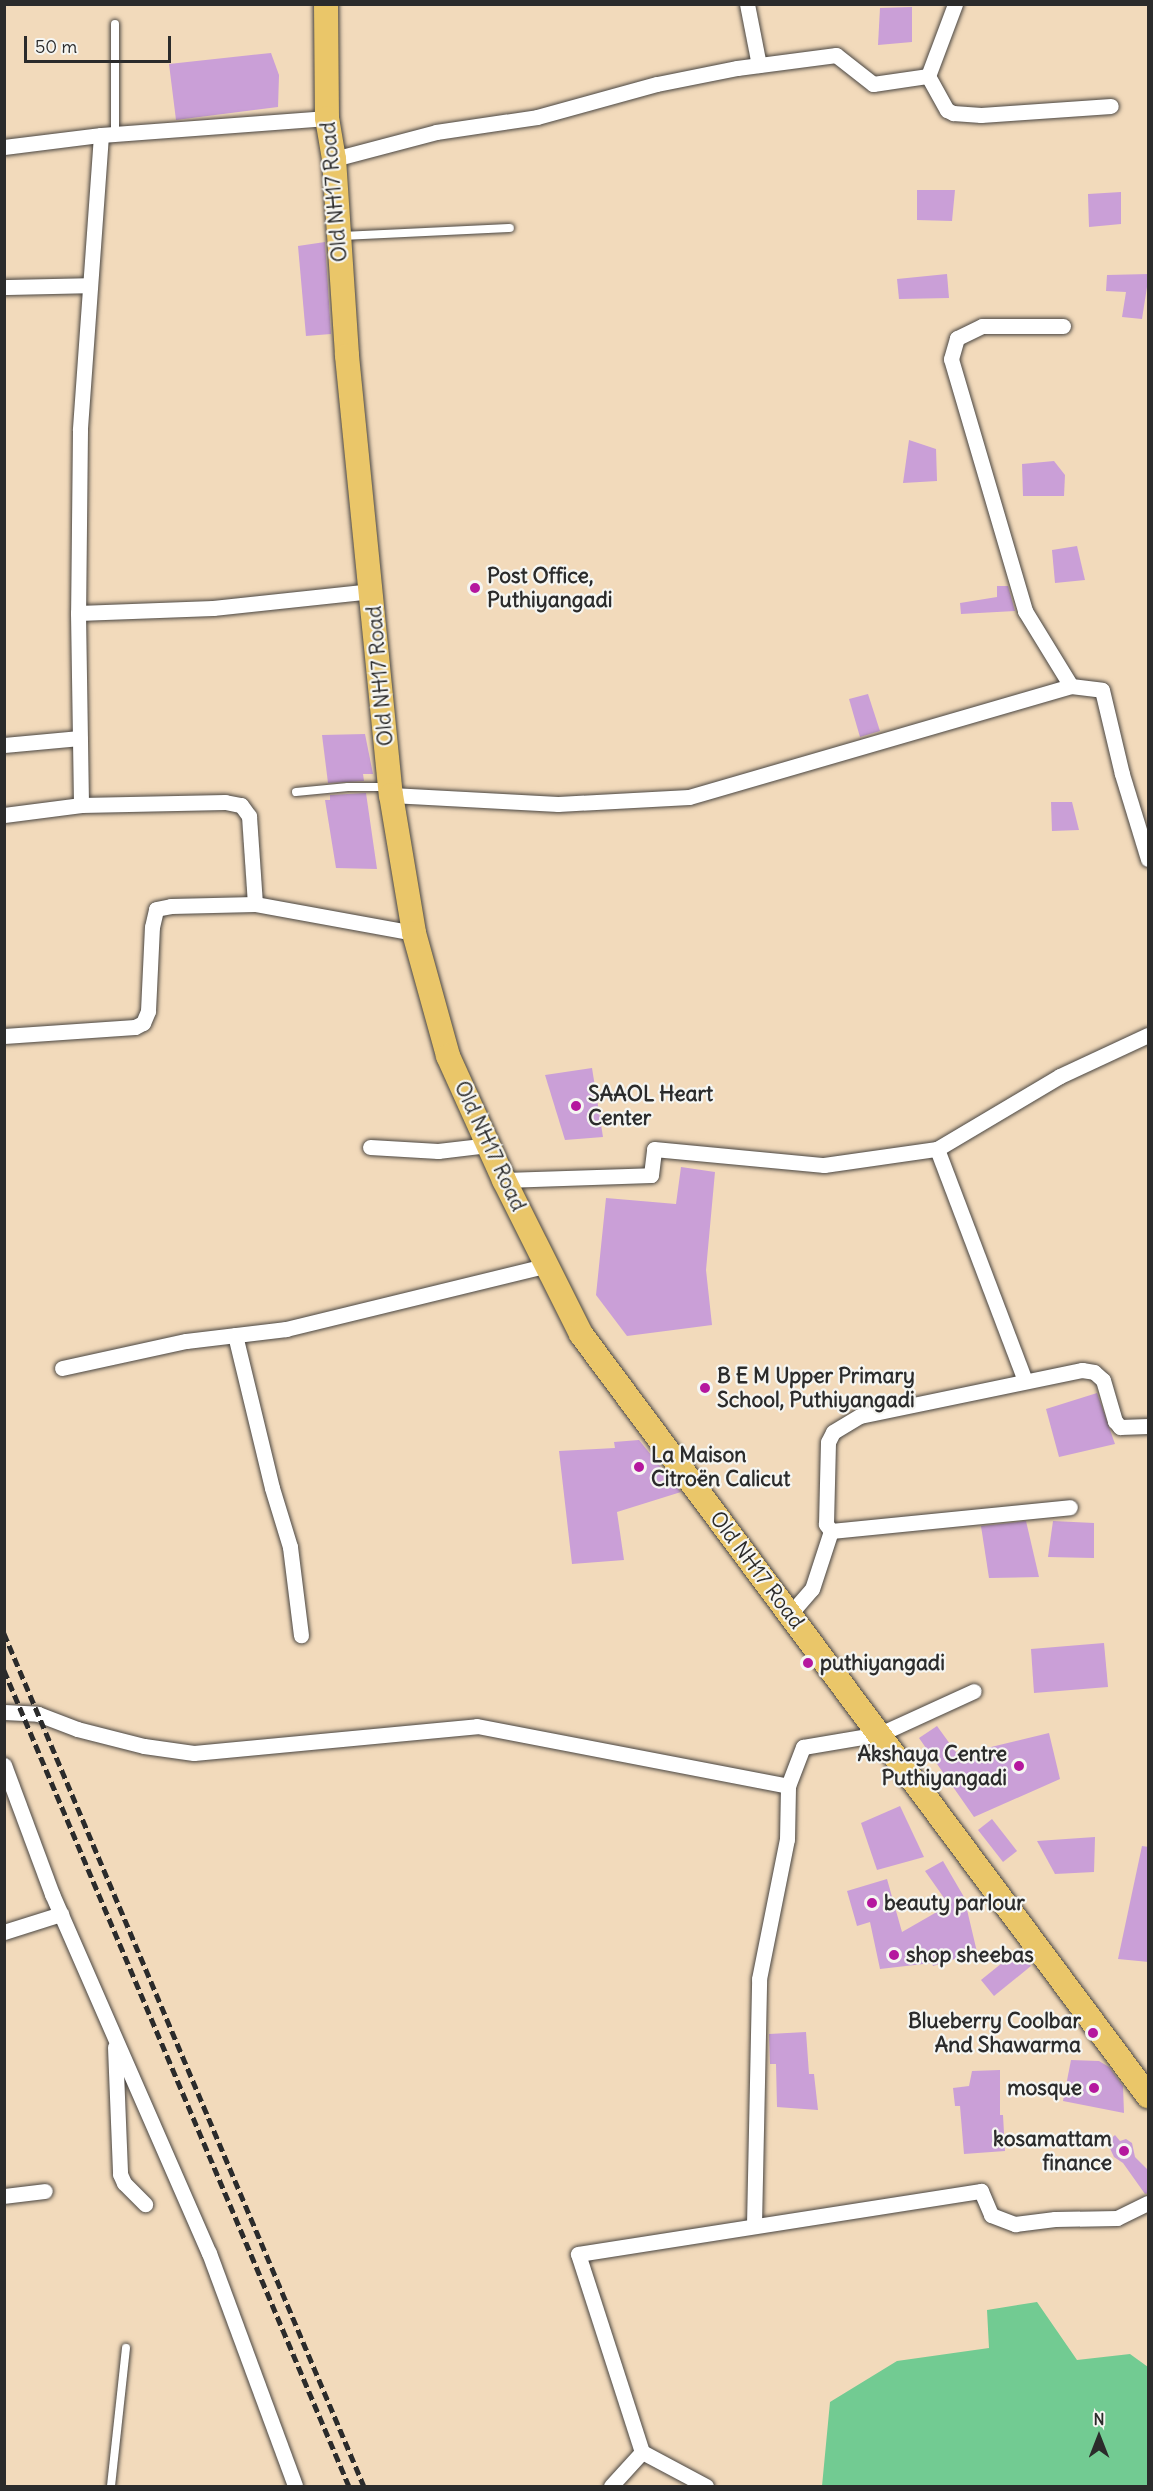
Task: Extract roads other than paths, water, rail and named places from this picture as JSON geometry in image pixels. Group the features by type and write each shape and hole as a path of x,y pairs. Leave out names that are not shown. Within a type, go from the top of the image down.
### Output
{"main road":[{"name":"Old NH17 Road","path":"326,4 327,118 334,159 347,356 391,791 414,933 448,1056 504,1180 581,1334 1149,2096"}],"street":[{"path":"747,4 759,65"},
{"path":"955,4 928,76 947,110 953,113 981,115 1111,106"},
{"path":"334,159 436,132 537,117 657,84 759,65 837,55 873,84 928,76"},
{"path":"4,147 108,135 327,118"},
{"path":"81,806 78,613 80,430 90,285 108,135"},
{"path":"4,287 90,285"},
{"path":"1063,326 982,326 957,338 951,359 1025,610 1071,686"},
{"path":"78,613 213,608 372,591"},
{"path":"391,791 558,804 689,797 1071,686 1102,690 1122,774 1149,860"},
{"path":"4,745 80,738"},
{"path":"4,815 81,806 225,802 241,806 249,816 255,904"},
{"path":"4,1036 135,1027 143,1023 148,1011 152,927 156,909 171,906 255,904 414,933"},
{"path":"504,1180 651,1175 654,1149 824,1165 937,1149 1060,1076 1149,1035"},
{"path":"370,1147 438,1151 488,1145"},
{"path":"937,1149 1025,1381"},
{"path":"62,1368 186,1341 286,1329 548,1265"},
{"path":"235,1335 272,1488 290,1547 301,1635"},
{"path":"831,1531 826,1524 828,1442 833,1432 861,1416 1082,1370 1094,1372 1103,1380 1115,1421 1120,1427 1149,1426"},
{"path":"831,1531 1070,1507"},
{"path":"790,1614 813,1589 831,1531"},
{"path":"754,2225 759,1979 787,1839 788,1786 802,1747 880,1734 974,1691"},
{"path":"4,1712 38,1714 77,1729 144,1746 194,1753 477,1726 788,1786"},
{"path":"4,1765 61,1914 208,2253 295,2487"},
{"path":"4,1932 61,1914"},
{"path":"115,2038 120,2174 124,2183 145,2204"},
{"path":"4,2196 45,2191"},
{"path":"706,2487 642,2452 578,2254 754,2225 981,2192 991,2215 1015,2224 1055,2219 1117,2218 1149,2203"},
{"path":"611,2487 642,2452"}],"lane":[{"path":"108,135 115,24"},
{"path":"339,236 510,228"},
{"path":"296,792 348,787 391,791"},
{"path":"111,2487 126,2348"}],"railway":[{"path":"4,1633 364,2486"},
{"path":"4,1670 349,2486"}],"place":[{"name":"Post Office, Puthiyangadi","path":"475,588"},
{"name":"SAAOL Heart Center","path":"576,1106"},
{"name":"B E M Upper Primary School, Puthiyangadi","path":"705,1388"},
{"name":"La Maison Citroën Calicut","path":"639,1467"},
{"name":"puthiyangadi","path":"808,1663"},
{"name":"Akshaya Centre Puthiyangadi","path":"1019,1766"},
{"name":"beauty parlour","path":"872,1903"},
{"name":"shop sheebas","path":"894,1955"},
{"name":"Blueberry Coolbar And Shawarma","path":"1093,2033"},
{"name":"mosque","path":"1094,2088"},
{"name":"kosamattam finance","path":"1124,2151"}]}
